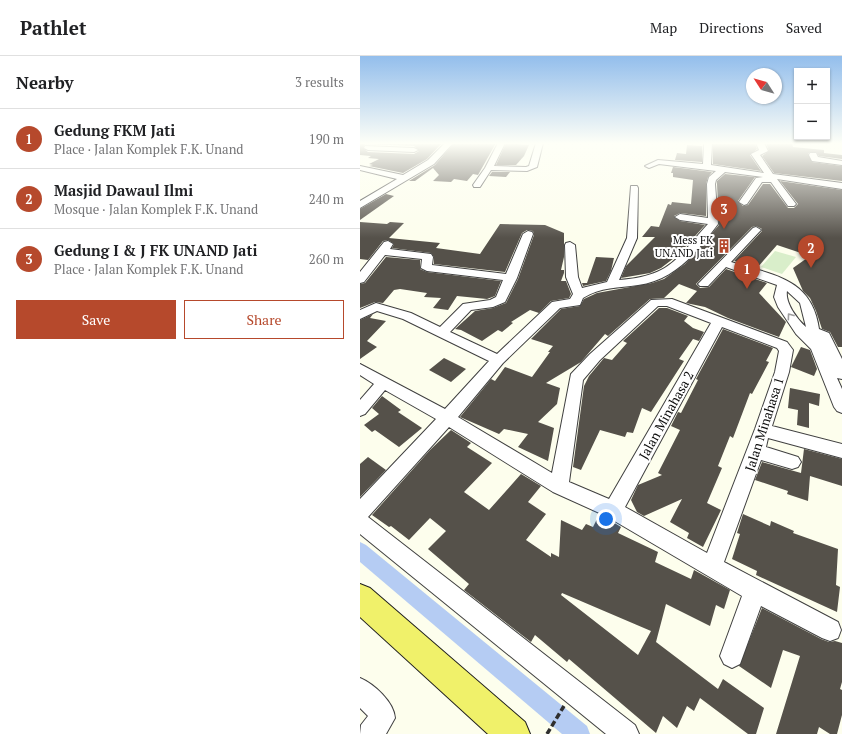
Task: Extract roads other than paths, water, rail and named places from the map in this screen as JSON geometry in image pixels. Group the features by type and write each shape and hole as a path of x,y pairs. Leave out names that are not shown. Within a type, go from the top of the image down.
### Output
{"main road":[{"path":"360,598 513,734"}],"street":[{"path":"391,175 405,178"},
{"path":"360,205 410,175"},
{"path":"477,184 484,175"},
{"path":"360,512 417,452 498,360 556,305 576,302 579,294 587,289 650,280 662,275 691,250 713,224 711,184 712,178 716,175"},
{"path":"751,175 842,186"},
{"path":"770,175 791,204"},
{"path":"812,175 814,182"},
{"path":"744,202 759,180 772,178"},
{"path":"611,286 632,238 634,188"},
{"path":"680,217 713,222"},
{"path":"704,284 756,230"},
{"path":"442,332 467,306 498,302 501,299 528,234"},
{"path":"570,245 572,277 579,294"},
{"path":"360,280 385,247 426,256 428,259 426,265 427,268 511,278"},
{"path":"724,263 783,284 800,294 806,302 809,335"},
{"path":"783,284 780,297 784,307 809,335 838,379 842,408"},
{"path":"559,486 574,396 574,385 576,378 595,357 655,303 668,302 720,320"},
{"path":"360,315 376,306 407,316 498,360"},
{"name":"Jalan Minahasa 1","path":"712,567 756,451 786,358 786,350 782,345 720,320"},
{"name":"Jalan Minahasa 2","path":"613,510 720,320"},
{"path":"360,369 447,418 559,486 613,510 754,591 830,630"},
{"path":"360,410 383,383"},
{"path":"763,430 842,451"},
{"path":"756,451 792,462"},
{"path":"360,522 626,734"},
{"path":"732,656 748,613 754,591"},
{"path":"360,690 382,712 382,718 370,734"}],"waterway":[{"path":"360,551 579,734"}],"place":[{"name":"Gedung I & J FK UNAND Jati","path":"724,229"},
{"name":"Mess FK UNAND Jati","path":"724,246"},
{"name":"Masjid Dawaul Ilmi","path":"811,268"},
{"name":"Gedung FKM Jati","path":"747,289"}]}
